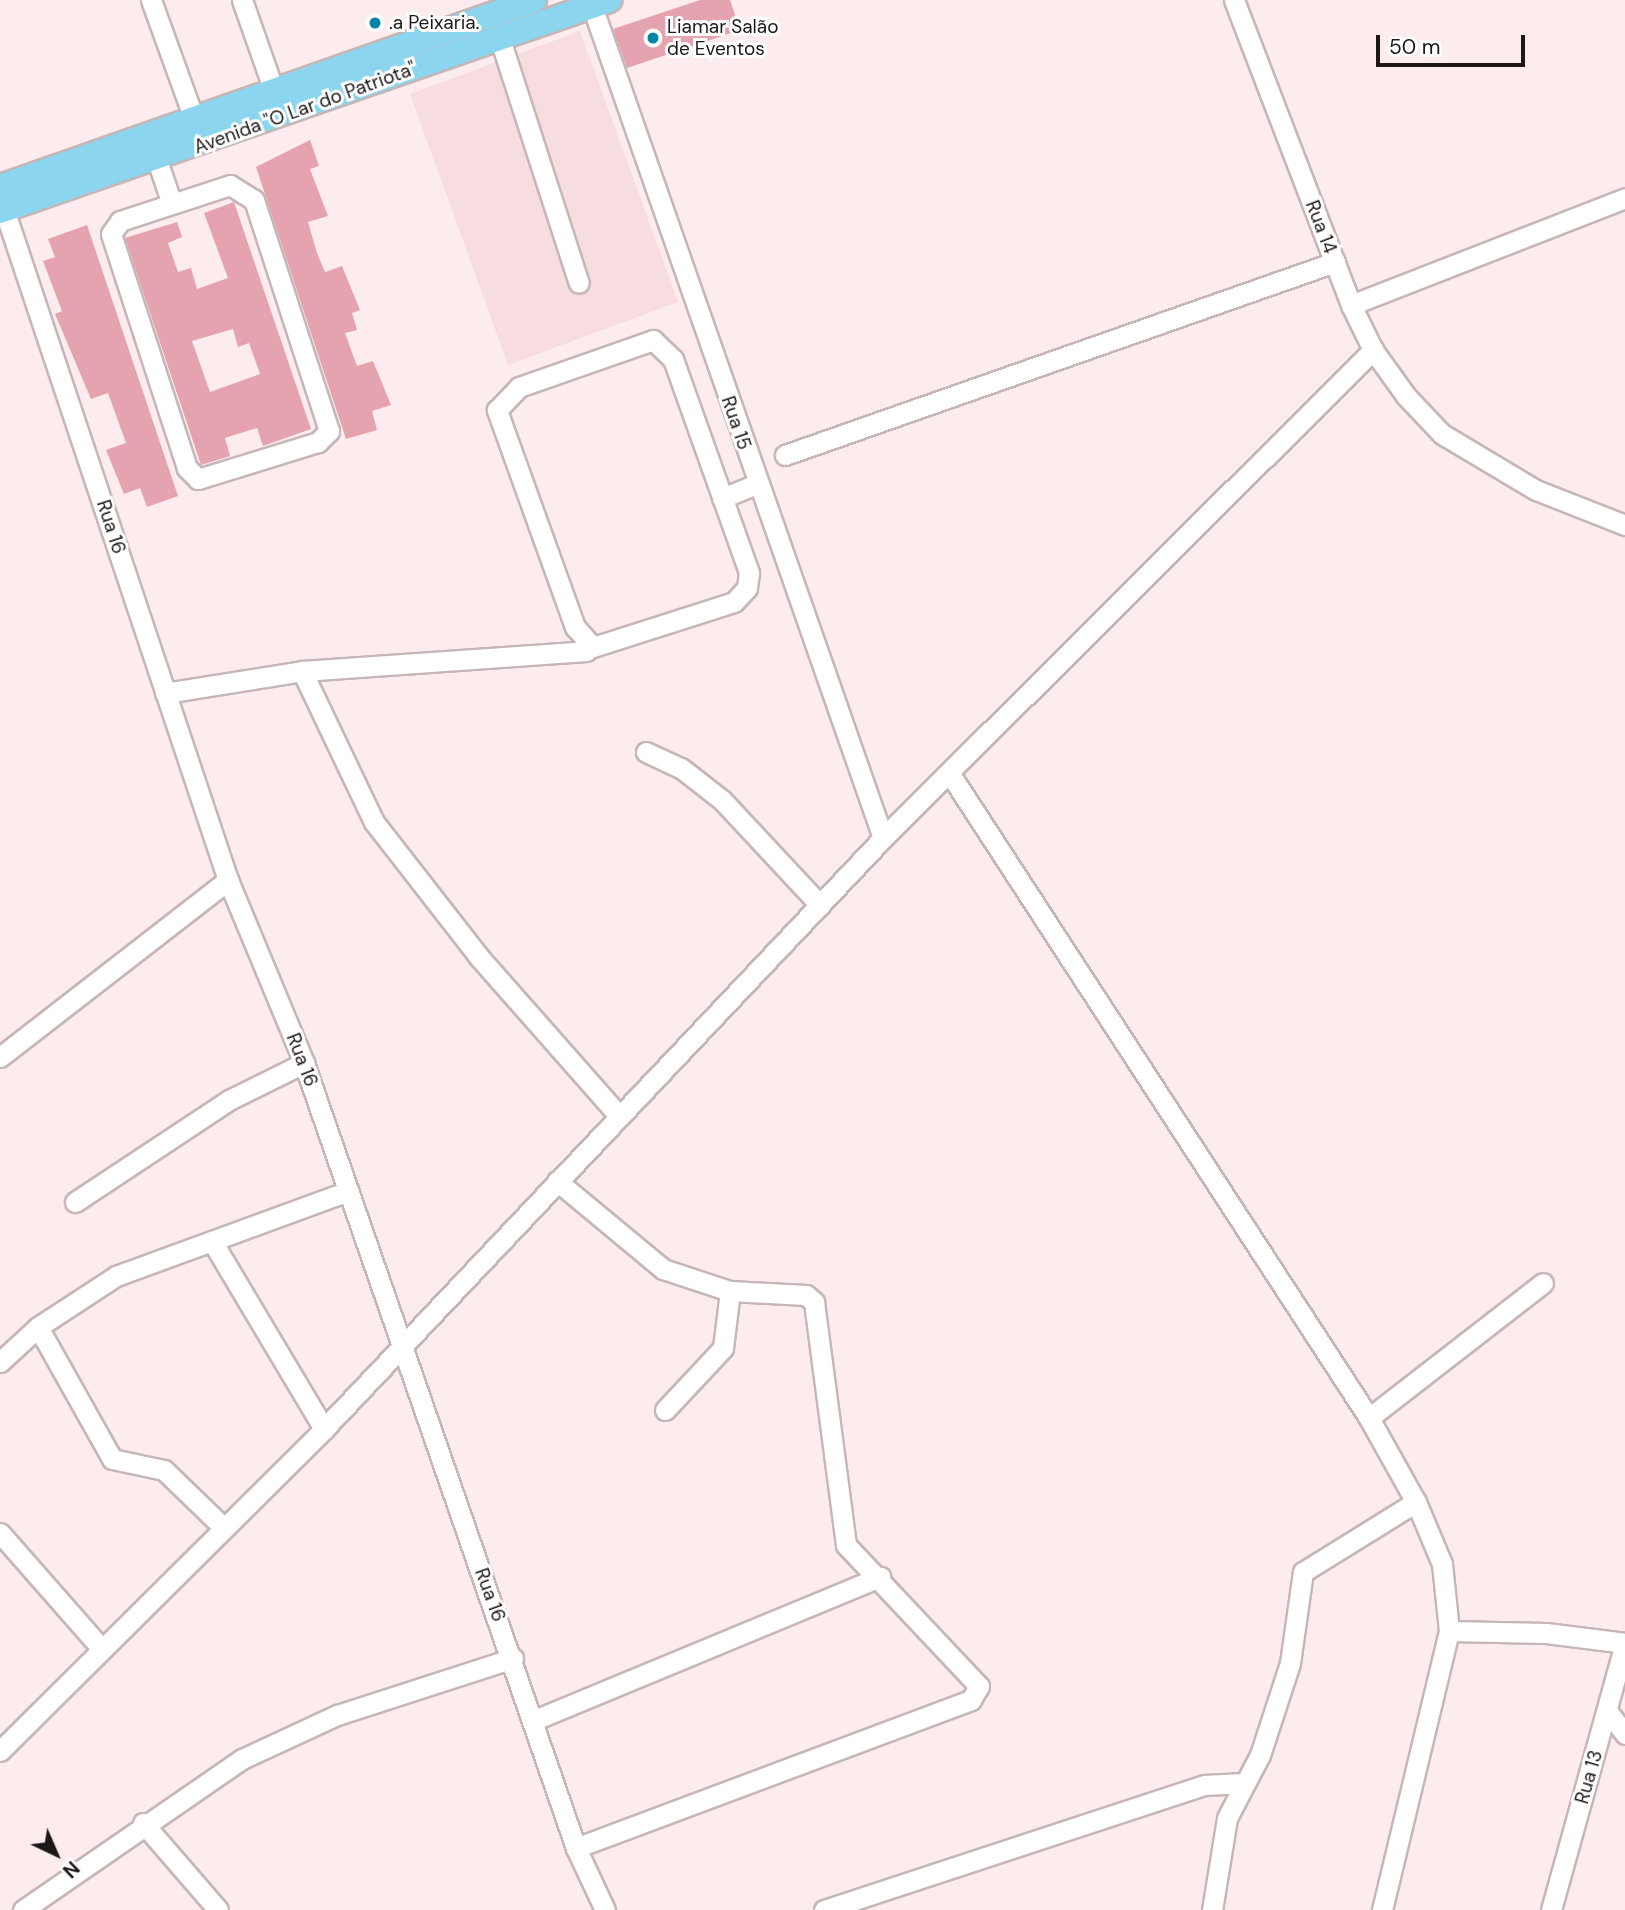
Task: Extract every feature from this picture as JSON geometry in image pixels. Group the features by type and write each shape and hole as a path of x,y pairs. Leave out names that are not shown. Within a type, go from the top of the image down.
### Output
{"main road":[{"name":"Avenida \"O Lar do Patriota\"","path":"1,202 194,119 499,6 534,0"},
{"name":"Avenida \"O Lar do Patriota\"","path":"1,202 157,160 600,3"}],"street":[{"path":"151,0 194,119"},
{"path":"242,0 274,91"},
{"name":"Rua 14","path":"1234,0 1351,305 1373,350 1442,434 1536,489 1625,525"},
{"name":"Rua 15","path":"600,3 757,484 883,838"},
{"path":"500,39 579,283"},
{"path":"157,160 172,204"},
{"path":"230,185 254,200 329,423 325,438 206,479 191,475 111,234 120,221 172,204 230,185"},
{"path":"1351,305 1625,198"},
{"name":"Rua 16","path":"1,202 229,880 304,1063 401,1347 513,1658 576,1848 605,1910"},
{"path":"785,455 1335,262"},
{"path":"653,340 673,359 722,498 749,573 747,588 734,602 593,647 575,627 497,410 519,387 653,340"},
{"path":"0,1751 324,1429 883,838 1373,350"},
{"path":"722,498 757,484"},
{"path":"165,693 302,671 586,651"},
{"path":"302,671 374,822 479,957 620,1116"},
{"path":"646,752 681,768 722,800 820,905"},
{"path":"950,774 1369,1418 1416,1502 1448,1587 1449,1631 1382,1910"},
{"path":"0,1057 229,880"},
{"path":"75,1202 229,1100 304,1063"},
{"path":"557,1181 663,1269 730,1291 806,1295 814,1302 838,1528 846,1545 974,1676 977,1695 576,1848"},
{"path":"0,1362 37,1327 116,1276 348,1191"},
{"path":"212,1241 324,1429"},
{"path":"1369,1418 1543,1283"},
{"path":"665,1410 723,1348 730,1291"},
{"path":"37,1327 113,1459 164,1470 223,1527"},
{"path":"1212,1910 1227,1818 1274,1720 1290,1663 1303,1572 1416,1502"},
{"path":"0,1533 102,1649"},
{"path":"532,1721 880,1577"},
{"path":"1449,1631 1625,1643"},
{"name":"Rua 13","path":"1551,1910 1625,1643"},
{"path":"23,1910 143,1823 242,1759 337,1715 513,1658"},
{"path":"1608,1712 1625,1734"},
{"path":"824,1910 1205,1785 1243,1783"},
{"path":"143,1823 218,1910"}],"shaded area":[{"path":"580,31 678,302 508,365 410,94"}],"building":[{"name":"Liamar Salão de Eventos","path":"700,0 730,0 740,30 627,68 613,29"},
{"path":"310,140 319,166 310,169 328,216 308,222 317,253 325,272 342,266 360,310 352,313 357,330 345,333 357,366 373,361 391,405 372,411 377,430 346,439 256,167"},
{"path":"234,202 311,429 263,446 257,428 225,438 230,456 201,465 125,238 177,222 182,237 168,243 178,272 191,268 197,289 228,278 204,213","holes":["233,329 238,347 249,343 260,374 210,392 192,341"]},
{"path":"87,225 178,496 147,507 140,488 124,494 106,450 126,443 108,393 91,399 55,314 62,311 43,261 55,257 48,239"}],"place":[{"name":".a Peixaria.","path":"375,23"},
{"name":"Liamar Salão de Eventos","path":"653,38"}]}
